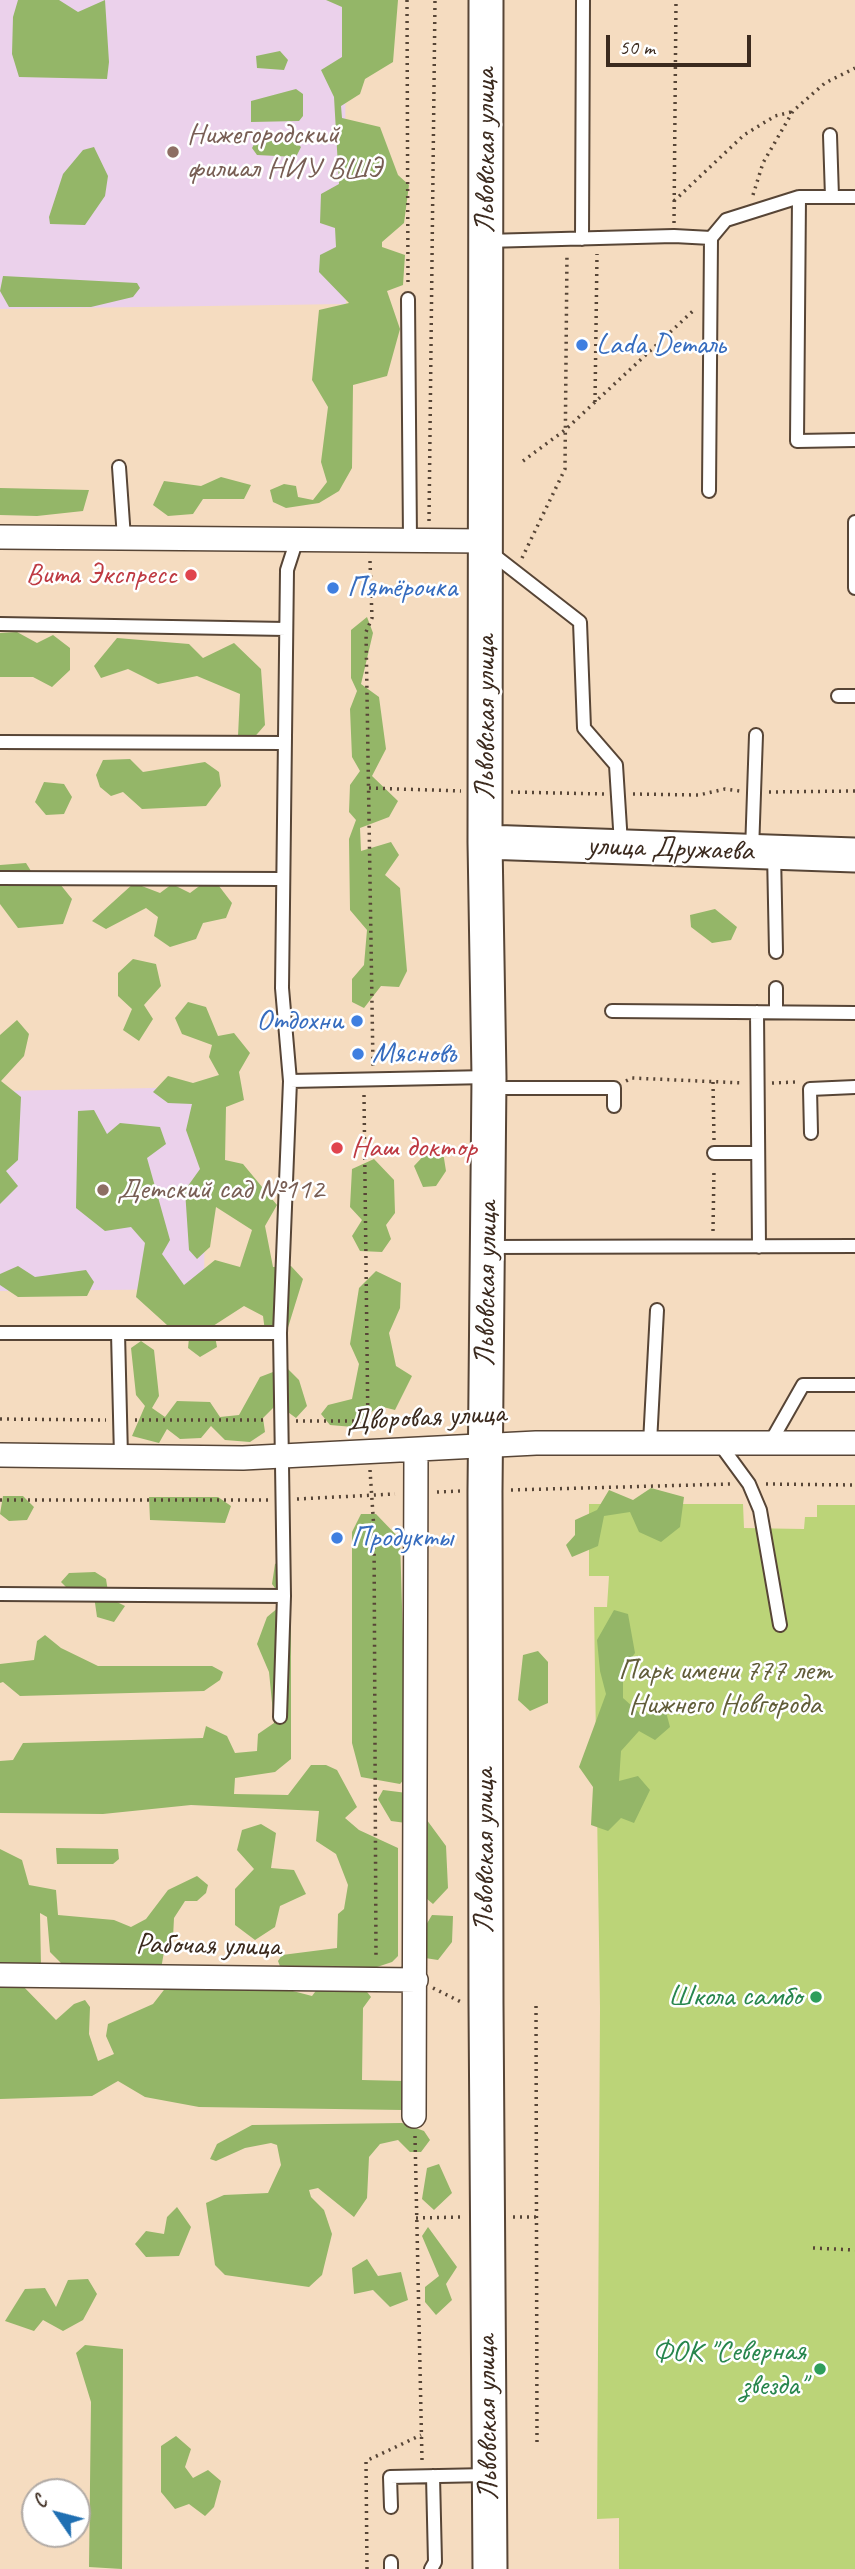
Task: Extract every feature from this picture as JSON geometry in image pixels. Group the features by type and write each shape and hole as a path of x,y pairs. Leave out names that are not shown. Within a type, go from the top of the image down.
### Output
{"main road":[{"name":"Львовская улица","path":"486,0 485,842 489,1082 485,1491 490,2569"},
{"name":"улица Дружаева","path":"485,842 855,855"}],"street":[{"path":"0,537 419,540 486,545"},
{"name":"Дворовая улица","path":"0,1455 280,1456 536,1443 855,1443"},
{"path":"414,2116 416,1450"},
{"name":"Рабочая улица","path":"0,1975 416,1980"}],"lane":[{"path":"582,239 583,0"},
{"path":"830,135 832,197"},
{"path":"799,197 797,441 855,440"},
{"path":"709,491 711,238 726,220 799,197 855,197"},
{"path":"486,241 674,236 711,238"},
{"path":"408,299 419,540"},
{"path":"119,467 124,538"},
{"path":"855,522 855,588"},
{"path":"280,1717 284,1596 279,1333 290,1081 282,988 286,629 287,570 297,539"},
{"path":"486,545 515,572 580,622 584,728 617,765 621,848"},
{"path":"0,624 286,629"},
{"path":"838,696 855,696"},
{"path":"756,735 763,852 776,952"},
{"path":"0,742 285,743"},
{"path":"0,878 283,879"},
{"path":"776,988 776,1012"},
{"path":"612,1011 855,1013"},
{"path":"757,1012 759,1247"},
{"path":"290,1081 369,1079 614,1088 614,1106"},
{"path":"811,1133 810,1088 855,1087"},
{"path":"714,1153 758,1153"},
{"path":"487,1247 855,1247"},
{"path":"650,1443 657,1310"},
{"path":"0,1333 279,1333"},
{"path":"118,1333 121,1457"},
{"path":"770,1443 803,1385 855,1385"},
{"path":"719,1443 749,1484 760,1510 780,1625"},
{"path":"0,1594 284,1596"},
{"path":"391,2507 390,2477 488,2475"},
{"path":"428,2476 435,2562 431,2569"}],"path":[{"path":"407,0 408,299"},
{"path":"419,540 435,0"},
{"path":"674,236 676,0"},
{"path":"747,213 764,163 793,111 825,83 855,68"},
{"path":"674,201 744,135 775,116 793,111"},
{"path":"595,402 597,239"},
{"path":"515,572 565,469 567,240"},
{"path":"523,461 565,430 710,295"},
{"path":"370,540 372,618 366,632 368,1452 373,1496 376,1979"},
{"path":"614,1088 632,1078 758,1084 800,1082 810,1088"},
{"path":"0,1419 368,1421"},
{"path":"0,1500 283,1500 416,1493 749,1484 855,1485"},
{"path":"416,1980 463,2003 486,2004"},
{"path":"536,2006 537,2448"},
{"path":"414,2116 428,2476"},
{"path":"813,2248 855,2250"}],"shaded area":[{"name":"Нижегородский филиал НИУ ВШЭ","path":"0,0 345,0 346,304 0,309"},
{"name":"Детский сад №112","path":"206,1087 204,1289 0,1291 0,1091"}],"green space":[{"path":"18,0 59,0 78,12 105,0 109,62 107,79 19,77 12,54 13,17"},
{"path":"326,0 398,0 393,62 365,79 360,94 341,106 342,118 380,127 398,175 409,185 404,223 382,242 382,247 405,255 403,285 387,291 400,329 387,376 353,385 352,468 339,491 319,503 286,508 273,502 270,490 284,484 296,486 298,497 313,500 327,482 321,462 328,407 312,380 319,310 349,303 319,272 320,255 336,247 335,228 320,223 321,194 339,184 334,97 321,70 342,57 342,7"},
{"path":"280,51 288,60 284,70 257,68 256,56"},
{"path":"296,89 303,94 303,116 299,121 251,122 251,101"},
{"path":"294,140 301,147 296,157 257,155 252,148 256,141"},
{"path":"94,147 108,176 105,196 85,225 50,224 49,217 63,174 83,150"},
{"path":"3,276 137,283 140,288 133,297 91,307 9,307 0,291"},
{"path":"221,477 251,485 244,499 203,499 193,514 168,516 153,505 164,481 201,486"},
{"path":"0,488 89,490 83,511 37,516 0,515"},
{"path":"367,617 373,633 361,684 379,697 386,749 372,776 398,801 389,817 360,828 361,851 391,842 399,855 385,875 400,888 407,971 399,987 381,986 364,1008 352,1002 352,979 364,965 367,930 350,910 349,839 356,820 349,812 350,785 360,771 352,757 350,709 357,691 351,678 351,630"},
{"path":"17,632 37,643 53,635 70,648 70,670 52,687 33,677 0,677 0,633"},
{"path":"117,638 189,644 203,658 234,643 261,669 265,725 251,741 238,736 240,694 197,676 158,684 128,669 101,678 94,666"},
{"path":"130,759 143,772 205,762 219,772 221,786 206,806 142,809 123,792 111,796 100,787 96,775 103,760"},
{"path":"44,782 64,784 72,797 64,814 46,815 35,802"},
{"path":"26,863 39,884 60,884 72,899 63,924 18,928 0,904 0,865"},
{"path":"134,883 160,893 172,884 190,893 202,884 219,886 232,903 226,918 203,923 196,939 170,947 154,936 158,917 146,908 106,929 92,921"},
{"path":"715,909 737,927 731,940 712,943 691,927 690,915"},
{"path":"133,959 156,964 161,986 144,1005 153,1019 139,1041 123,1030 132,1009 118,996 118,973"},
{"path":"188,1002 206,1007 218,1036 234,1033 250,1053 239,1072 244,1100 226,1107 225,1160 243,1164 277,1205 265,1226 273,1267 291,1266 303,1279 286,1334 266,1339 263,1316 244,1306 213,1326 217,1347 200,1357 188,1348 190,1328 167,1325 136,1297 145,1243 131,1227 105,1231 76,1208 78,1111 94,1110 107,1134 120,1123 160,1127 166,1144 147,1158 170,1240 162,1254 184,1285 215,1260 240,1267 252,1230 216,1207 210,1247 197,1259 189,1250 185,1190 200,1169 186,1130 192,1104 168,1103 153,1092 168,1076 193,1083 219,1075 209,1057 212,1045 182,1034 175,1018"},
{"path":"17,1020 29,1034 24,1056 1,1081 21,1097 18,1160 6,1171 18,1186 0,1204 0,1035"},
{"path":"430,1149 443,1152 446,1171 436,1186 423,1187 414,1166"},
{"path":"374,1159 394,1180 395,1213 386,1225 391,1239 382,1252 360,1251 352,1236 362,1220 350,1207 352,1169"},
{"path":"18,1266 35,1277 86,1270 94,1282 87,1296 18,1297 0,1285 0,1274"},
{"path":"376,1271 401,1283 400,1308 389,1333 396,1366 412,1376 395,1410 379,1406 353,1427 330,1425 321,1414 328,1405 352,1399 359,1364 350,1344 359,1288"},
{"path":"141,1341 154,1350 159,1396 152,1408 165,1417 177,1401 210,1402 220,1417 239,1415 260,1377 286,1367 299,1380 307,1406 296,1418 277,1404 263,1418 265,1432 250,1442 225,1440 211,1426 201,1438 180,1439 167,1429 159,1443 132,1436 145,1406 136,1395 131,1348"},
{"path":"651,1488 684,1497 680,1527 661,1542 639,1532 630,1512 604,1516 598,1546 572,1557 566,1545 575,1535 575,1520 597,1510 609,1490 633,1500"},
{"path":"3,1496 23,1496 34,1507 27,1520 9,1521 0,1514"},
{"path":"149,1497 218,1497 231,1506 225,1523 150,1520"},
{"name":"Парк имени 777 лет Нижнего Новгорода","path":"589,1504 743,1504 744,1528 804,1529 805,1517 817,1517 817,1505 855,1505 855,2569 619,2569 619,2518 597,2519 600,2008 594,1607 607,1607 609,1576 589,1576"},
{"path":"361,1514 376,1514 400,1539 407,1776 400,1784 361,1777 352,1743 352,1532"},
{"path":"291,1555 291,1759 275,1772 235,1778 234,1794 288,1795 311,1765 326,1765 337,1770 357,1807 345,1818 359,1830 398,1848 398,1956 392,1962 365,1971 281,1969 278,1961 282,1955 337,1948 338,1914 344,1909 348,1885 336,1854 316,1841 319,1811 191,1805 103,1814 0,1813 0,1761 13,1760 23,1743 203,1738 206,1726 227,1736 235,1753 257,1751 258,1734 274,1723 269,1672 257,1644 267,1617 285,1602 272,1584 275,1564"},
{"path":"95,1572 106,1579 109,1598 125,1606 114,1622 97,1617 93,1589 69,1590 61,1582 69,1573"},
{"path":"614,1610 628,1614 635,1653 623,1670 623,1698 643,1716 665,1708 670,1727 655,1740 639,1731 621,1751 619,1781 638,1776 650,1790 634,1823 621,1818 608,1831 591,1825 593,1787 579,1767 606,1694 600,1671 597,1640"},
{"path":"45,1635 61,1648 98,1666 212,1666 223,1672 220,1680 204,1691 20,1696 3,1682 0,1683 0,1664 34,1660 37,1641"},
{"path":"538,1651 548,1662 548,1703 530,1711 518,1700 523,1655"},
{"path":"383,1790 407,1793 446,1846 448,1888 433,1904 414,1888 406,1823 391,1821 378,1799"},
{"path":"261,1824 276,1833 271,1868 294,1870 306,1894 280,1906 275,1927 255,1940 235,1925 235,1889 254,1869 237,1850 242,1830"},
{"path":"56,1848 118,1849 119,1859 113,1864 57,1864"},
{"path":"0,1849 22,1860 29,1885 56,1890 58,1915 114,1920 131,1927 146,1919 168,1890 197,1876 208,1885 206,1893 197,1901 185,1901 174,1918 173,1938 165,1946 161,1969 65,1967 50,1952 47,1917 40,1913 41,1967 0,1971"},
{"path":"432,1915 453,1916 452,1942 438,1960 425,1958 420,1935"},
{"path":"0,1982 20,1983 56,2020 74,2004 85,2000 90,2007 89,2034 98,2061 114,2054 106,2036 108,2024 153,2004 167,1986 266,1984 312,1996 318,1988 364,1988 371,1997 363,2008 362,2080 405,2081 403,2110 199,2107 145,2097 118,2081 92,2096 0,2099"},
{"path":"402,2123 424,2131 430,2140 421,2152 410,2152 398,2140 380,2144 369,2157 367,2198 354,2217 318,2188 309,2190 311,2197 324,2210 332,2234 322,2275 309,2287 225,2275 215,2265 206,2203 224,2195 268,2193 281,2165 277,2145 271,2143 245,2148 216,2161 210,2159 217,2144 252,2125"},
{"path":"439,2164 452,2193 434,2210 422,2199 427,2168"},
{"path":"177,2207 191,2227 179,2256 146,2257 135,2244 146,2231 164,2234 167,2217"},
{"path":"428,2227 457,2267 446,2284 452,2300 436,2315 425,2302 425,2287 439,2276 422,2236"},
{"path":"367,2259 378,2276 401,2272 408,2300 390,2307 373,2290 354,2294 352,2268"},
{"path":"88,2279 97,2294 83,2320 63,2331 43,2320 34,2331 5,2321 25,2289 45,2288 56,2307 68,2280"},
{"path":"85,2345 123,2349 122,2569 89,2567 91,2402 76,2353"},
{"path":"176,2436 191,2449 185,2467 193,2478 208,2470 221,2481 214,2507 205,2516 189,2504 175,2509 161,2492 161,2446"}],"place":[{"name":"Нижегородский филиал НИУ ВШЭ","path":"173,152"},
{"name":"Lada Dеталь","path":"582,345"},
{"name":"Вита Экспресс","path":"191,575"},
{"name":"Пятёрочка","path":"333,588"},
{"name":"Отдохни","path":"357,1021"},
{"name":"Мясновъ","path":"358,1054"},
{"name":"Наш доктор","path":"337,1148"},
{"name":"Детский сад №112","path":"103,1190"},
{"name":"Продукты","path":"337,1538"},
{"name":"Школа самбо","path":"816,1997"},
{"name":"ФОК \"Северная звезда\"","path":"820,2369"}]}
